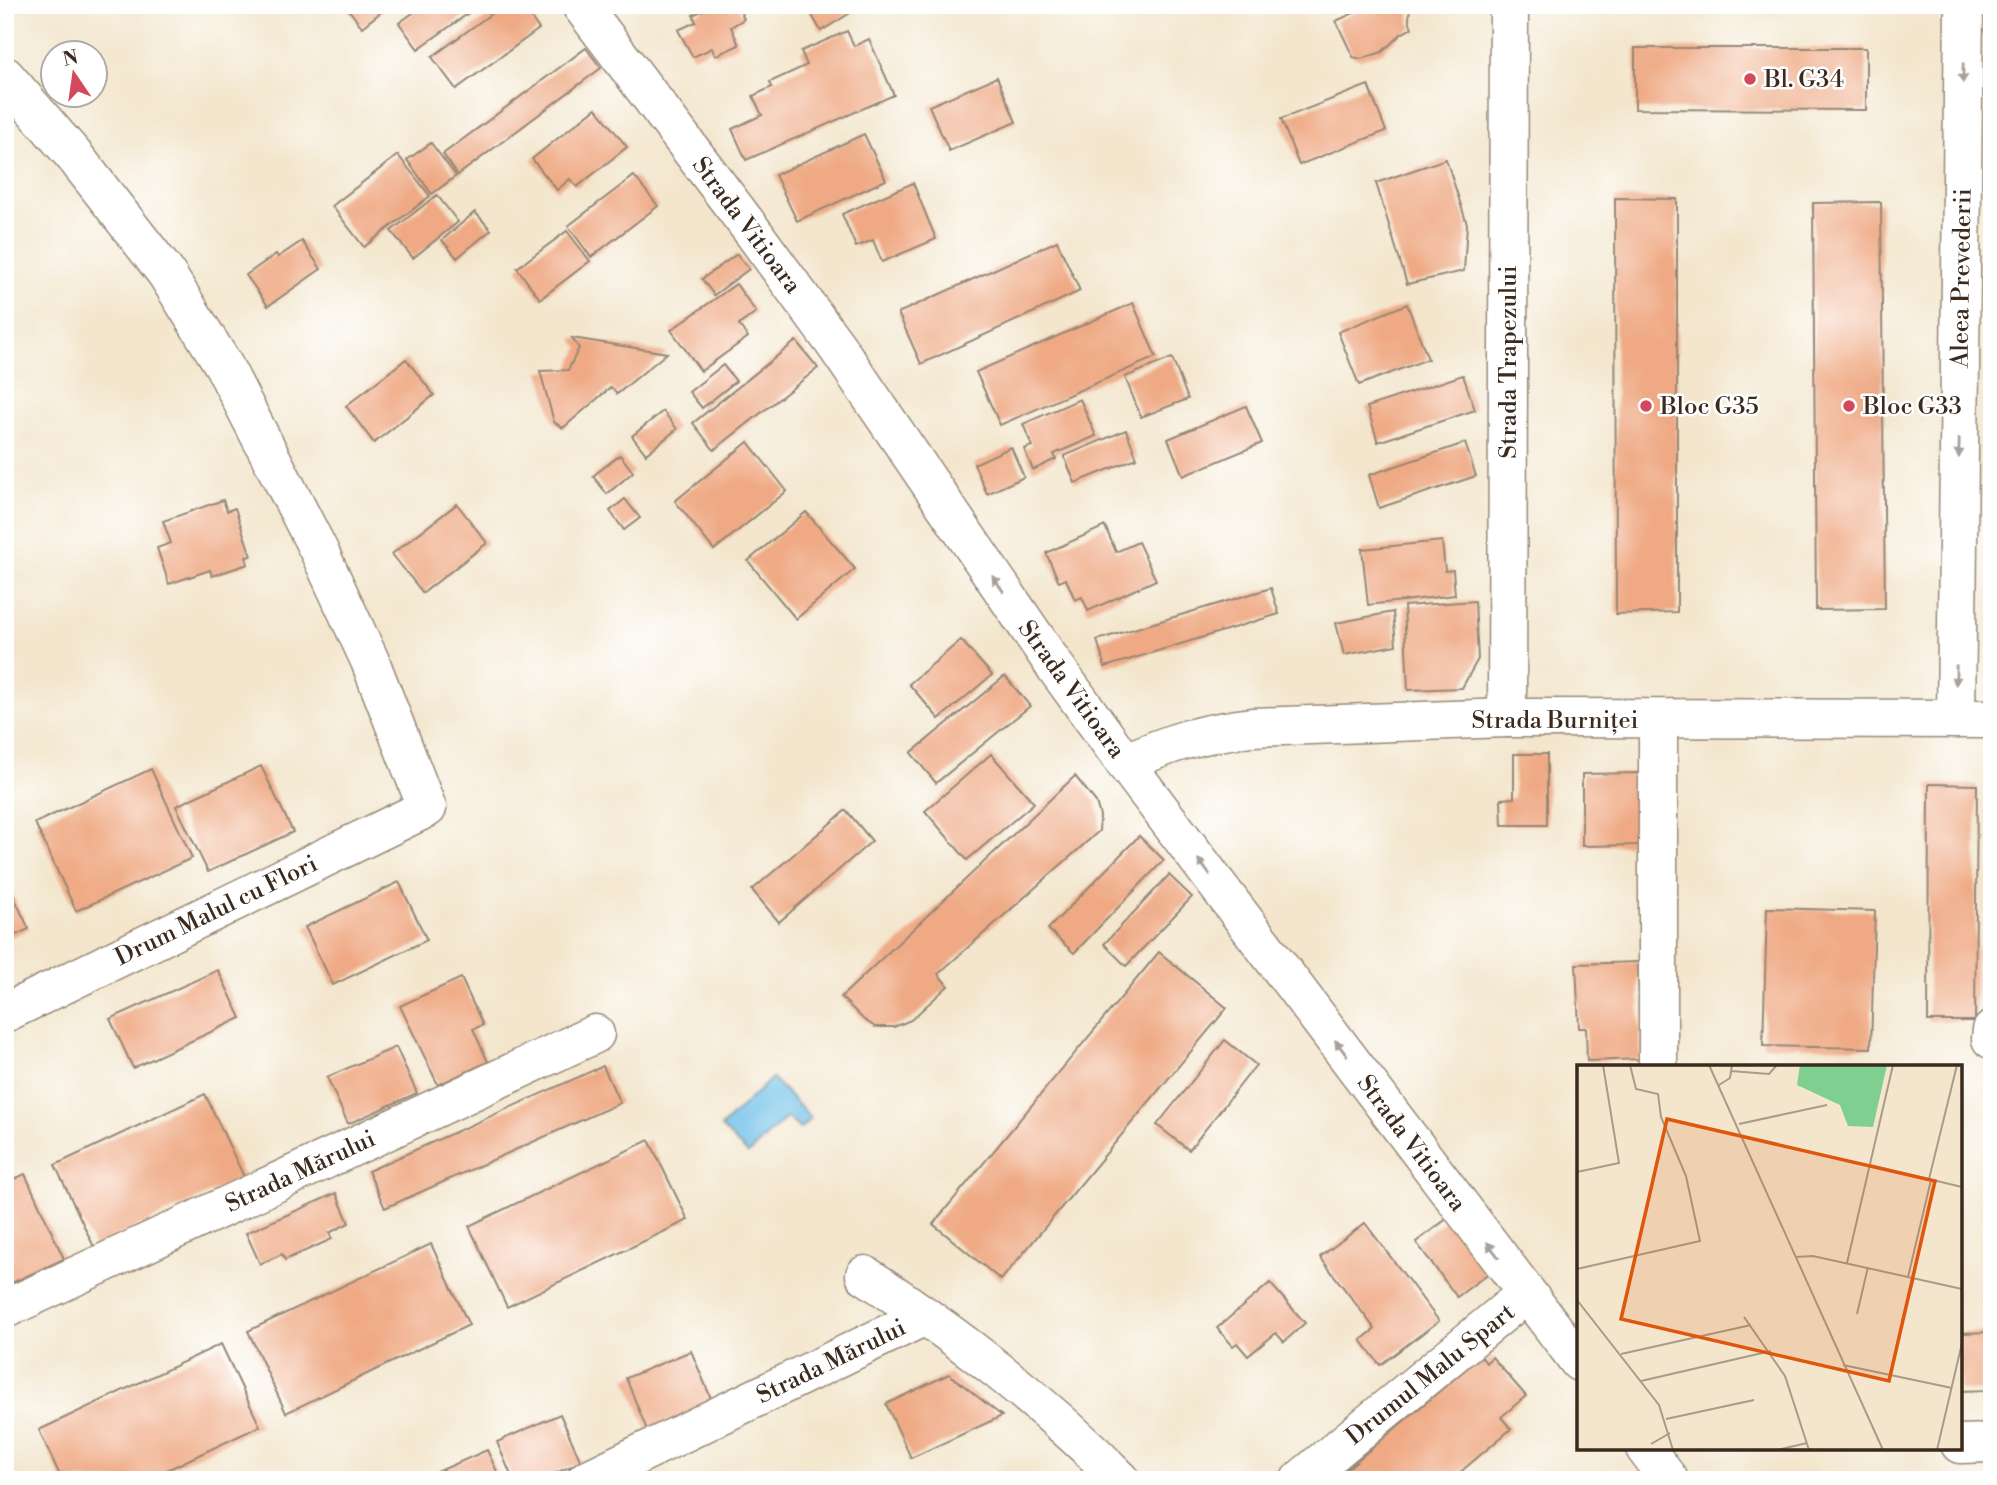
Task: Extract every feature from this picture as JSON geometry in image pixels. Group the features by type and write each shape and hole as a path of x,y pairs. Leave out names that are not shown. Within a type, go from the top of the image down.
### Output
{"street":[{"name":"Strada Vitioara","path":"581,5 837,347 1056,668 1125,763 1577,1359"},
{"name":"Strada Trapezului","path":"1507,718 1508,5"},
{"name":"Aleea Prevederii","path":"1964,5 1974,719"},
{"name":"Drum Malul cu Flori","path":"5,76 76,158 166,273 225,366 354,626 427,808 5,1013"},
{"name":"Strada Burniței","path":"1125,763 1182,739 1216,731 1252,727 1507,718 1974,719"},
{"path":"1658,719 1658,1065"},
{"path":"1992,1030 1992,1039"},
{"name":"Strada Mărului","path":"5,1309 595,1034"},
{"path":"865,1275 925,1315 1029,1394 1110,1477"},
{"name":"Drumul Malu Spart","path":"1300,1480 1526,1294"},
{"name":"Strada Mărului","path":"586,1480 925,1315"},
{"path":"1962,1444 1992,1443"},
{"path":"1646,1450 1669,1480"}],"water":[{"path":"772,1078 811,1118 800,1129 787,1117 748,1154 721,1127"}],"building":[{"path":"345,5 390,5 362,27"},
{"path":"424,5 480,5 418,49 399,23"},
{"path":"503,5 522,5 539,29 456,89 432,57"},
{"path":"713,5 737,5 744,19 731,27 739,45 715,56 712,48 693,57 678,30 696,22 693,15"},
{"path":"806,5 863,5 821,31"},
{"path":"1351,5 1410,5 1409,20 1412,28 1401,34 1382,52 1361,59 1353,57 1336,21 1354,13"},
{"path":"847,31 854,46 869,39 894,95 746,160 732,129 762,115 753,96 772,87 770,82 807,65 801,51"},
{"path":"586,48 601,68 458,175 443,154"},
{"name":"Bl. G34","path":"1635,48 1866,48 1866,110 1635,109"},
{"path":"997,77 1016,122 949,151 929,106"},
{"path":"1368,85 1386,131 1299,165 1281,119"},
{"path":"596,108 627,147 577,187 570,179 557,190 532,159"},
{"path":"864,134 886,180 797,221 775,175"},
{"path":"431,143 456,176 432,194 407,160"},
{"path":"398,155 430,196 364,247 332,206"},
{"path":"1446,159 1467,224 1464,271 1407,284 1376,183"},
{"path":"634,176 658,206 591,257 568,226"},
{"path":"913,183 936,239 882,262 873,240 856,247 842,214"},
{"path":"437,195 458,222 413,258 391,231"},
{"name":"Bloc G35","path":"1615,198 1677,199 1677,612 1616,614"},
{"name":"Bloc G33","path":"1881,202 1885,609 1816,610 1813,203"},
{"path":"475,212 491,230 457,258 442,240"},
{"path":"567,231 590,261 540,299 517,268"},
{"path":"302,241 321,269 268,306 246,275 276,254 278,257"},
{"path":"1057,241 1080,291 921,364 898,313"},
{"path":"737,254 749,269 714,295 702,279"},
{"path":"736,284 756,312 739,325 748,337 701,371 671,330"},
{"path":"1133,303 1156,357 1000,425 976,372"},
{"path":"1407,304 1428,359 1359,385 1338,332"},
{"path":"572,338 667,353 617,394 611,387 563,428 554,422 540,371 568,370 579,348"},
{"path":"796,341 818,368 714,450 693,423"},
{"path":"1172,358 1188,399 1141,417 1125,377"},
{"path":"406,359 434,395 374,443 346,406"},
{"path":"723,365 736,381 702,408 689,392"},
{"path":"1463,375 1475,410 1378,442 1367,407"},
{"path":"1080,399 1096,436 1054,454 1056,459 1033,470 1024,449 1032,446 1023,424"},
{"path":"1246,406 1262,443 1183,476 1168,439"},
{"path":"663,411 677,429 646,454 632,436"},
{"path":"1126,430 1137,458 1075,483 1064,456"},
{"path":"748,442 787,491 714,550 675,501"},
{"path":"1465,443 1476,476 1379,508 1369,475"},
{"path":"1011,447 1024,477 987,494 974,464"},
{"path":"620,455 633,472 607,494 593,476"},
{"path":"625,499 640,518 624,530 610,511"},
{"path":"223,500 227,511 235,508 251,556 246,557 248,564 212,576 210,570 169,584 157,548 171,543 163,521"},
{"path":"457,504 487,543 423,593 392,554"},
{"path":"806,512 855,569 796,619 748,561"},
{"path":"1105,526 1116,552 1138,542 1156,580 1088,611 1082,597 1075,600 1066,579 1059,582 1046,553"},
{"path":"1442,541 1445,571 1453,570 1455,595 1368,605 1362,549"},
{"path":"1271,588 1279,614 1105,667 1097,640"},
{"path":"1475,601 1478,659 1462,688 1408,690 1404,606"},
{"path":"1393,612 1396,645 1344,655 1336,623"},
{"path":"961,640 992,675 939,719 909,684"},
{"path":"1005,676 1030,706 936,783 911,753"},
{"path":"991,754 1034,803 967,860 925,811"},
{"path":"1514,754 1547,754 1547,825 1502,825 1501,799 1514,798"},
{"path":"261,766 293,832 208,872 176,806"},
{"path":"151,769 192,858 76,911 35,823"},
{"path":"1639,773 1639,845 1582,846 1582,774"},
{"path":"1075,776 1096,802 1100,816 1099,831 938,974 948,986 911,1020 894,1027 875,1027 863,1019 841,997"},
{"path":"1929,784 1977,785 1975,1021 1928,1021"},
{"path":"846,810 872,841 779,922 752,890"},
{"path":"1139,836 1164,860 1074,953 1048,929"},
{"path":"1169,875 1192,897 1126,966 1104,944"},
{"path":"5,878 29,929 5,940"},
{"path":"399,882 427,940 333,985 305,927"},
{"path":"1767,908 1875,911 1871,1048 1763,1046"},
{"path":"1159,952 1227,1008 1001,1280 933,1224"},
{"path":"1638,962 1641,1059 1587,1061 1586,1028 1579,1028 1576,964"},
{"path":"218,970 241,1018 133,1068 110,1019"},
{"path":"461,978 483,1025 473,1029 488,1062 438,1085 400,1006"},
{"path":"1225,1040 1256,1065 1189,1150 1157,1125"},
{"path":"396,1047 417,1093 348,1124 327,1077"},
{"path":"603,1066 620,1103 385,1208 368,1171"},
{"path":"205,1094 244,1177 94,1247 55,1165"},
{"path":"649,1140 688,1220 507,1307 469,1226"},
{"path":"25,1174 64,1259 5,1286 5,1183"},
{"path":"336,1193 349,1223 329,1233 332,1239 285,1260 282,1254 260,1264 246,1233"},
{"path":"1448,1218 1490,1272 1457,1297 1416,1242"},
{"path":"1365,1223 1439,1321 1380,1365 1361,1340 1375,1329 1320,1257"},
{"path":"431,1244 469,1325 286,1413 248,1331"},
{"path":"1270,1283 1305,1323 1284,1342 1276,1333 1248,1356 1237,1343 1233,1346 1217,1328"},
{"path":"1992,1332 1992,1390 1962,1391 1962,1333"},
{"path":"221,1344 260,1426 146,1480 62,1480 39,1430"},
{"path":"691,1351 713,1403 647,1430 626,1378"},
{"path":"1481,1356 1486,1363 1492,1357 1526,1396 1501,1417 1511,1429 1451,1480 1334,1480"},
{"path":"949,1374 1002,1416 911,1458 886,1404"},
{"path":"560,1414 581,1462 540,1480 513,1480 497,1442"},
{"path":"487,1450 501,1480 419,1480"}],"place":[{"name":"Bl. G34","path":"1750,79"},
{"name":"Bloc G35","path":"1646,406"},
{"name":"Bloc G33","path":"1849,406"}]}
